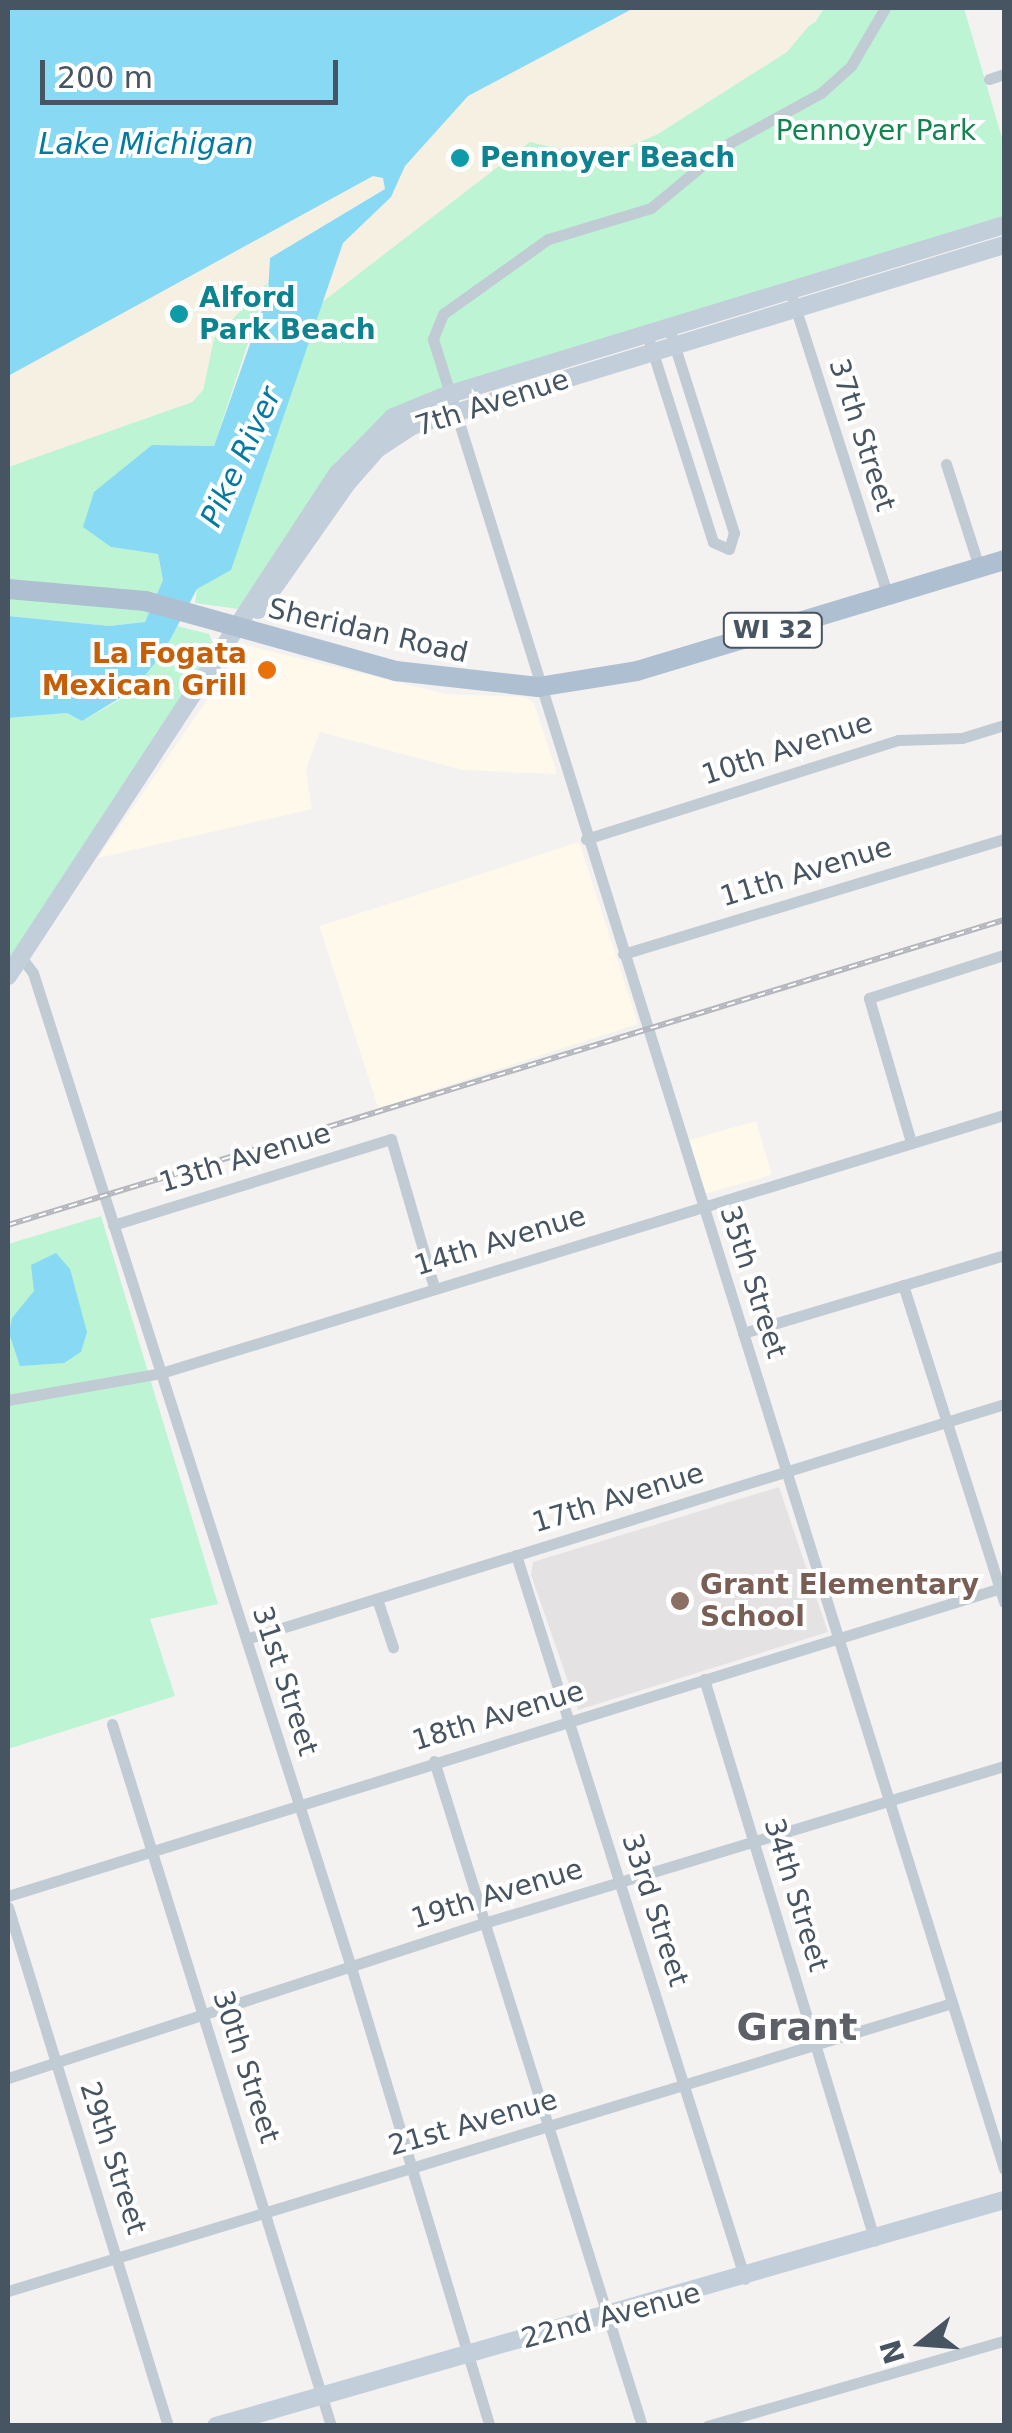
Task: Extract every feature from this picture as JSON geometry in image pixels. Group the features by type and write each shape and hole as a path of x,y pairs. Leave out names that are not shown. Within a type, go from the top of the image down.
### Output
{"main road":[{"name":"Sheridan Road","path":"240,629 396,671 538,687 637,671 1004,560"},
{"name":"WI 32","path":"8,588 145,601 240,629"}],"street":[{"name":"35th Street","path":"885,8 851,66 821,93 728,144 663,201 561,231 444,314 433,338 449,403 1004,2169"},
{"path":"989,79 1004,74"},
{"name":"7th Avenue","path":"240,629 268,578 366,438 393,417 649,343 790,291 1004,225"},
{"name":"7th Avenue","path":"671,336 796,310 1004,245"},
{"name":"37th Street","path":"790,291 887,594"},
{"path":"649,343 714,542 729,548 734,533 671,336"},
{"path":"946,464 980,567"},
{"name":"Sheridan Road","path":"8,976 240,629"},
{"name":"10th Avenue","path":"586,839 898,740 962,738 1004,725"},
{"name":"11th Avenue","path":"622,954 1004,839"},
{"path":"911,1142 869,998 1004,956"},
{"name":"31st Street","path":"21,958 33,973 114,1225 351,1967 490,2426"},
{"name":"14th Avenue","path":"8,1400 160,1373 702,1204 1004,1116"},
{"name":"13th Avenue","path":"114,1225 391,1139 434,1288"},
{"path":"743,1334 1004,1255"},
{"path":"903,1285 1004,1602"},
{"name":"17th Avenue","path":"246,1639 1004,1404"},
{"name":"33rd Street","path":"516,1556 746,2279"},
{"name":"18th Avenue","path":"8,1896 298,1803 1002,1588"},
{"path":"377,1598 394,1647"},
{"name":"34th Street","path":"704,1679 876,2241"},
{"name":"30th Street","path":"112,1724 331,2426"},
{"path":"434,1761 642,2426"},
{"name":"19th Avenue","path":"8,2078 484,1923 1004,1766"},
{"name":"29th Street","path":"8,1908 120,2259 168,2426"},
{"name":"21st Avenue","path":"8,2292 952,2002"},
{"name":"22nd Avenue","path":"216,2426 746,2279 1004,2200"},
{"path":"706,2426 1004,2341"}],"shaded area":[{"path":"245,645 446,694 524,697 534,703 557,774 463,770 320,732 306,769 312,809 98,858"},
{"path":"579,842 638,1024 378,1108 319,926"},
{"path":"756,1121 771,1175 705,1194 690,1140"},
{"name":"Grant Elementary School","path":"779,1487 828,1632 578,1710 531,1575 533,1562"}],"green space":[{"name":"Pennoyer Park","path":"824,8 964,8 1004,145 1004,217 421,397 376,422 336,462 238,609 195,603 197,589 231,569 322,302 530,141 564,150 621,150 658,134 816,21"},
{"path":"268,282 214,446 152,445 111,547 158,554 163,580 145,622 109,626 8,616 8,467 192,402 203,390 214,338"},
{"path":"177,626 209,634 214,646 8,965 8,718 67,713 82,721 121,699 163,653"},
{"path":"101,1216 218,1604 150,1619 175,1696 8,1749 8,1244"}],"sand":[{"name":"Pennoyer Beach","path":"634,8 824,8 787,52 658,134 621,150 564,150 530,142 322,302 343,243 391,197 405,166 468,96"},
{"name":"Alford Park Beach","path":"374,176 383,178 385,188 270,258 268,282 214,338 203,390 192,402 8,467 8,376"}],"water":[{"name":"Lake Michigan","path":"8,8 634,8 468,96 405,166 391,197 343,243 231,570 197,589 163,653 133,690 82,721 67,713 8,718 8,616 109,626 145,622 163,580 158,554 111,547 83,527 94,492 152,445 214,446 268,293 270,258 385,189 383,178 373,176 8,376"},
{"path":"56,1253 70,1269 87,1332 81,1352 64,1363 20,1366 9,1333 12,1318 34,1291 31,1265"}],"railway":[{"path":"8,1225 1004,920"}],"place":[{"name":"Pennoyer Beach","path":"460,158"},
{"name":"Alford Park Beach","path":"179,314"},
{"name":"La Fogata Mexican Grill","path":"267,670"},
{"name":"Grant Elementary School","path":"680,1601"}],"district":[{"name":"Grant","path":"797,2028"}],"water label":[{"name":"Pike River","path":"241,457"}]}
